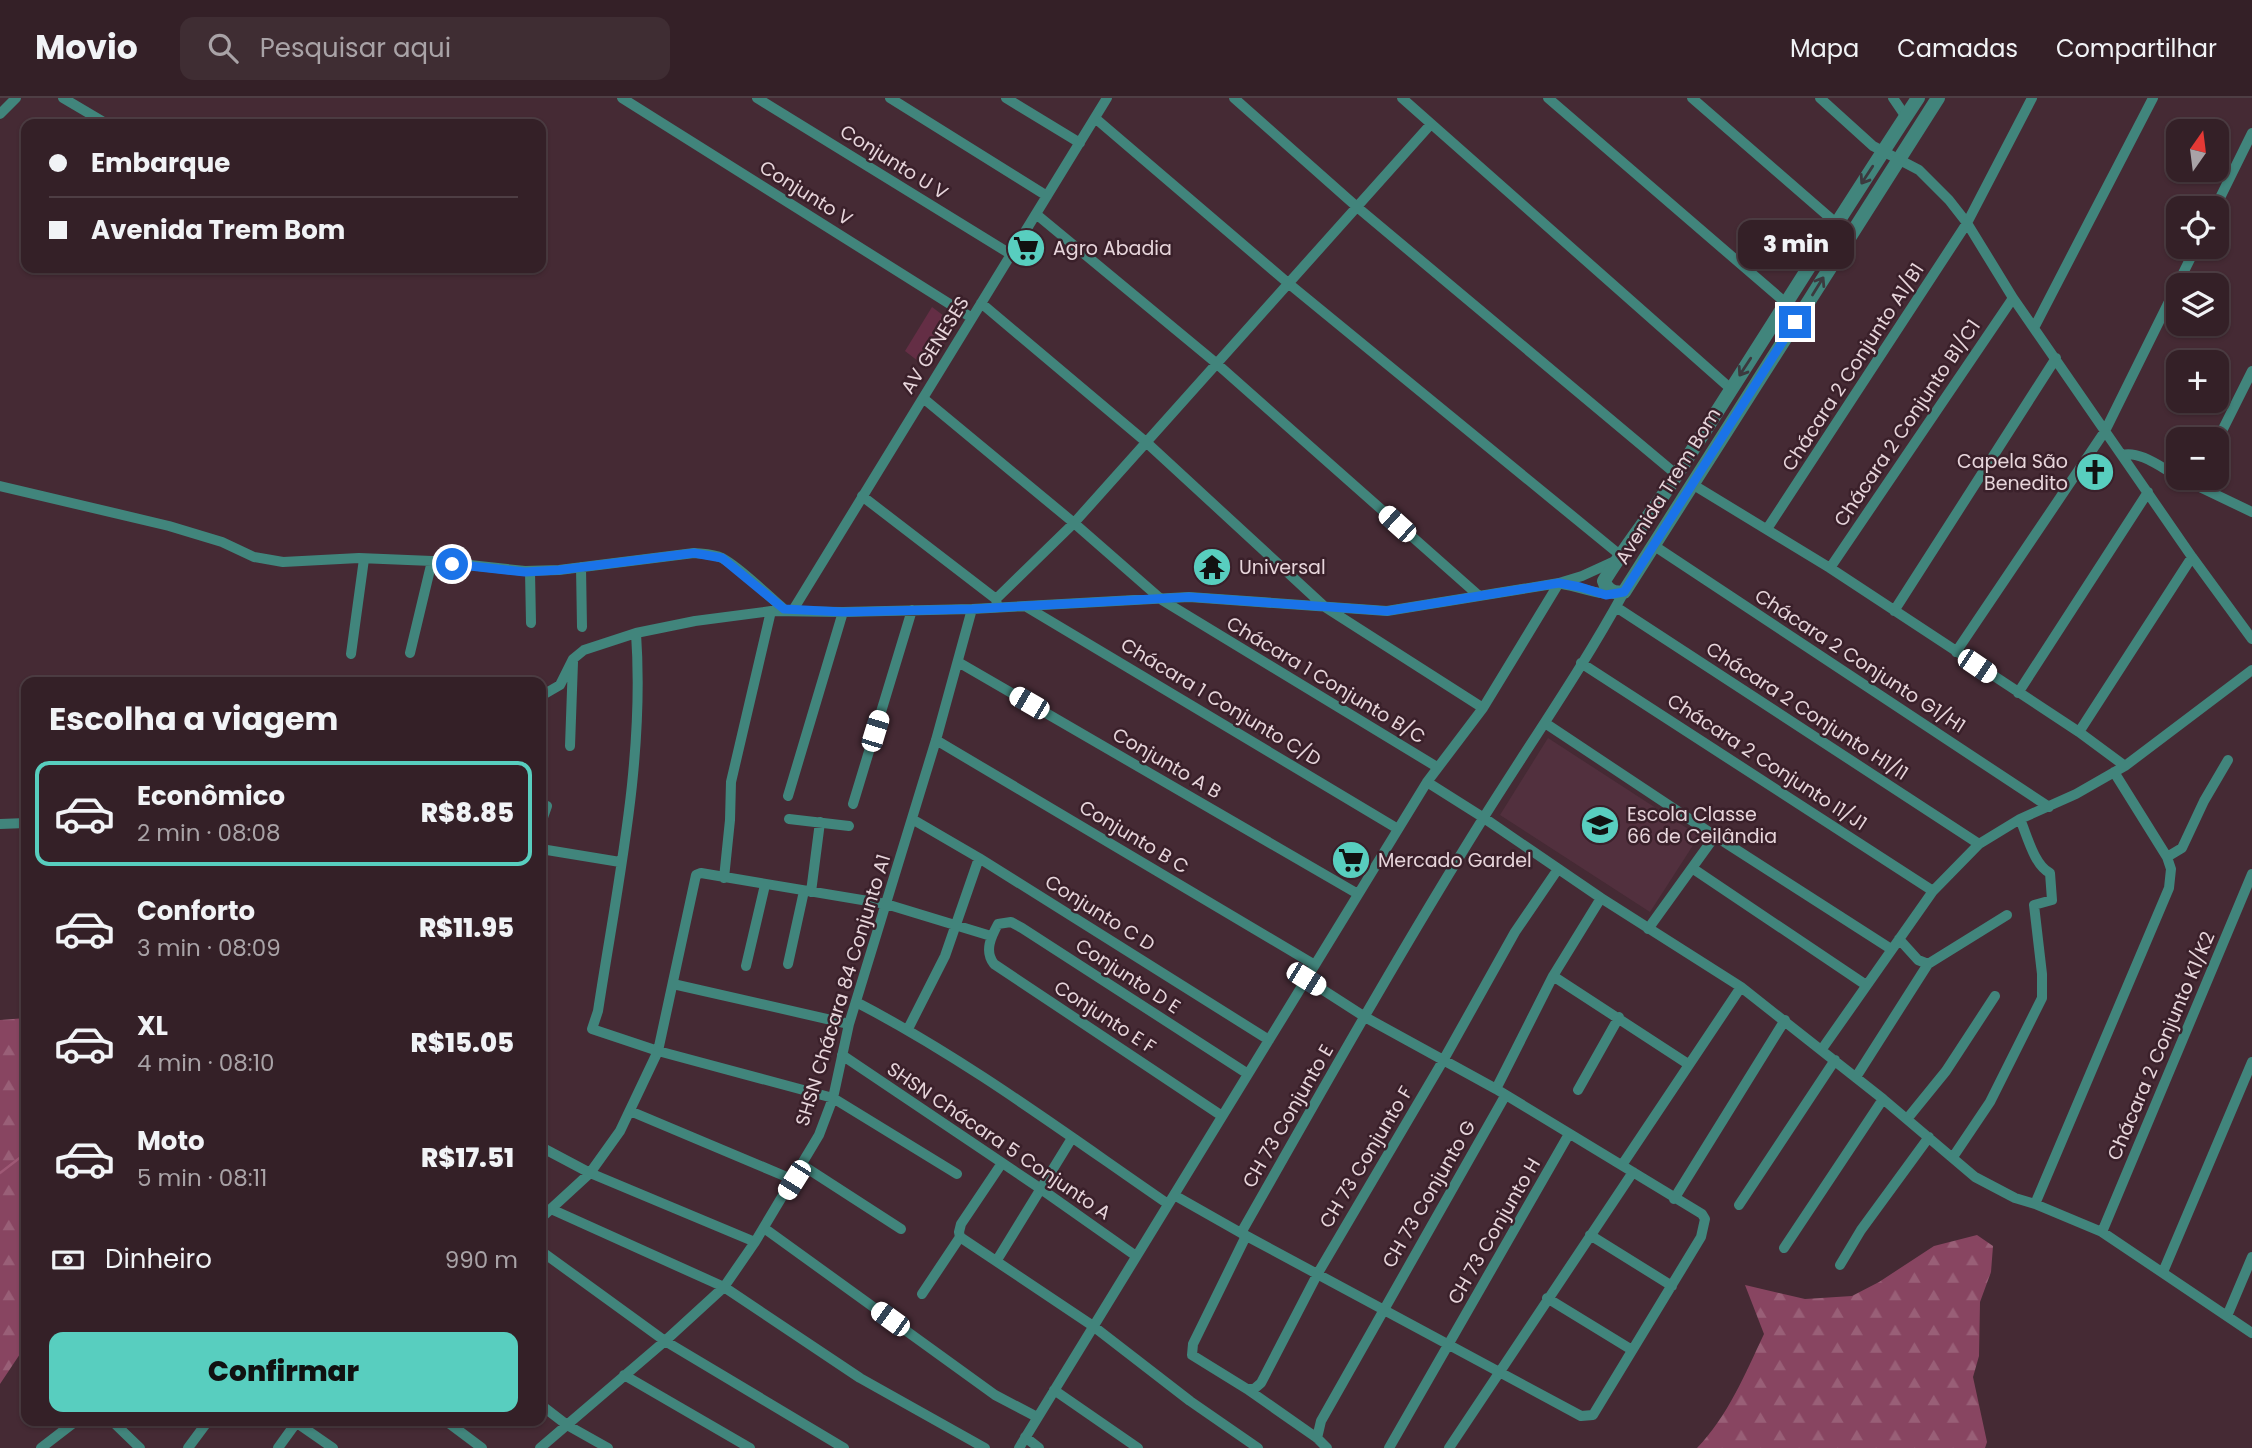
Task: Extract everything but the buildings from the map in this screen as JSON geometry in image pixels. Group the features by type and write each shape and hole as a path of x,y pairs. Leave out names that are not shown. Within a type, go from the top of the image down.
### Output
{"street":[{"path":"0,114 16,98"},
{"path":"63,98 99,119"},
{"name":"Conjunto V","path":"622,98 972,318"},
{"name":"Conjunto U V","path":"757,98 1012,255"},
{"path":"890,98 1047,196"},
{"path":"1006,98 1080,144"},
{"name":"AV GENESES","path":"789,610 1012,255 1107,98"},
{"path":"1234,98 1357,207 1677,475"},
{"path":"1402,98 1731,389"},
{"path":"1548,98 1787,304"},
{"path":"1692,98 1836,223"},
{"path":"1819,98 1872,146 1919,170 1936,185 1967,223 2013,298 2192,557 2248,628 2252,639"},
{"path":"1893,98 1906,117"},
{"name":"Avenida Trem Bom","path":"1918,98 1677,475 1618,557 1604,581 1605,586 1619,598 1938,98"},
{"name":"Chácara 2 Conjunto A1/B1","path":"1767,529 1967,223 2032,98"},
{"path":"2034,328 2153,98"},
{"path":"546,692 559,685 573,659 584,650 636,633 695,621 771,611 972,609 997,603 1025,606 1189,597 1387,611 1559,583 1618,557 1288,283 1095,118"},
{"path":"997,603 1074,523 1431,124"},
{"path":"2221,196 2252,133"},
{"path":"1036,214 1216,363 1478,595"},
{"path":"1956,652 2105,431 2190,259"},
{"name":"Chácara 2 Conjunto B1/C1","path":"1830,568 2013,298"},
{"path":"981,303 1146,442 1325,607 1483,708"},
{"path":"1894,611 2056,358"},
{"path":"2224,427 2252,371"},
{"name":"Chácara 1 Conjunto B/C","path":"923,398 1162,600 1437,767"},
{"path":"2122,454 2139,456 2166,470"},
{"path":"1692,484 1830,568 2079,732 2125,766"},
{"path":"0,486 177,528 264,559 283,562 364,559 432,561 530,571 581,568 694,553 712,555 722,558 789,610"},
{"path":"2212,490 2252,512"},
{"path":"2018,693 2148,492"},
{"path":"862,496 997,603"},
{"name":"Chácara 2 Conjunto G1/H1","path":"1653,545 2049,807"},
{"path":"2079,732 2192,557"},
{"path":"351,654 364,559"},
{"path":"411,653 432,561"},
{"path":"581,568 582,627"},
{"path":"530,571 531,624"},
{"path":"1559,583 1619,598"},
{"path":"1018,1448 1398,828 1437,767 1483,708 1559,583"},
{"name":"CH 73 Conjunto E","path":"1247,1389 1198,1361 1191,1352 1243,1235 1365,1017 1619,598"},
{"name":"Chácara 2 Conjunto H1/I1","path":"1619,598 1979,844"},
{"name":"Chácara 1 Conjunto C/D","path":"1025,606 1398,828"},
{"name":"SHSN Chácara 84 Conjunto A1","path":"540,1448 724,1287 794,1180 819,1135 833,1098 849,1024 936,740 972,609"},
{"path":"853,804 912,610"},
{"path":"723,878 730,820 731,782 771,611"},
{"path":"788,796 843,612"},
{"path":"636,633 639,677 635,760 598,1011 592,1029 658,1051 833,1098 957,1174"},
{"path":"570,746 573,659"},
{"name":"Conjunto A B","path":"958,662 1358,894"},
{"name":"Chácara 2 Conjunto I1/J1","path":"1581,663 1933,891"},
{"path":"1822,1049 1933,891 1979,844 2020,819 2049,807 2125,766 2252,670"},
{"path":"1545,723 1715,836 1928,964"},
{"name":"Conjunto B C","path":"936,740 1315,965"},
{"path":"2168,857 2182,848 2204,801 2228,760"},
{"path":"2035,1204 2169,888 2171,869 2168,857 2114,772"},
{"path":"1427,782 1648,929 1741,987 1883,1098 1975,1177 2015,1198 2102,1232 2252,1333"},
{"path":"789,819 849,825"},
{"name":"Conjunto C D","path":"912,819 979,858 1269,1040"},
{"path":"1953,1157 1990,1102 2042,998 2034,905 2052,900 2050,873 2045,872 2020,819"},
{"path":"788,964 807,892 820,822"},
{"path":"0,824 21,823"},
{"path":"1648,929 1715,836"},
{"path":"546,850 620,862"},
{"path":"908,1029 936,975 979,858"},
{"path":"1692,868 1866,985"},
{"name":"CH 73 Conjunto F","path":"1247,1389 1254,1389 1261,1383 1318,1273 1515,932 1558,869"},
{"path":"546,1214 590,1173 620,1131 658,1051 696,875 701,873 887,904 991,936"},
{"name":"Chácara 2 Conjunto K1/K2","path":"2102,1232 2252,874"},
{"path":"746,966 765,885"},
{"name":"CH 73 Conjunto G","path":"1317,1438 1321,1421 1501,1093 1553,976 1601,898"},
{"path":"1856,1077 1928,964 2007,915"},
{"name":"Conjunto D E","path":"991,936 998,924 1011,922 1248,1074"},
{"name":"Conjunto E F","path":"991,936 988,953 994,964 1222,1116"},
{"path":"1553,976 1688,1064"},
{"path":"856,1002 908,1029 1072,1138 1171,1199 1318,1273 1581,1416 1593,1415 1701,1237 1705,1219 1702,1214 1444,1059 1365,1017 1306,979"},
{"path":"673,984 849,1024"},
{"path":"1622,1165 1741,987"},
{"path":"1907,1119 1946,1071 1995,996"},
{"path":"1578,1090 1619,1017"},
{"path":"1674,1199 1785,1020"},
{"name":"SHSN Chácara 5 Conjunto A","path":"842,1055 1136,1256"},
{"path":"1739,1205 1835,1060"},
{"path":"2162,1272 2252,1062"},
{"path":"1784,1248 1883,1098"},
{"path":"630,1111 794,1180"},
{"name":"CH 73 Conjunto H","path":"1389,1448 1569,1134"},
{"path":"1840,1265 1861,1230 1929,1137"},
{"path":"997,1260 1072,1138"},
{"path":"546,1150 590,1173 755,1242"},
{"path":"922,1294 960,1237 961,1224 1002,1163"},
{"path":"802,1165 901,1229"},
{"path":"1449,1448 1633,1172"},
{"path":"551,1209 724,1287 860,1378 985,1448"},
{"path":"764,1228 995,1395 1037,1417"},
{"path":"1590,1235 1672,1286"},
{"path":"960,1237 1093,1326 1190,1401 1258,1448"},
{"path":"546,1255 665,1341 844,1448"},
{"path":"2227,1316 2252,1257"},
{"path":"1547,1298 1632,1350"},
{"path":"624,1375 750,1448"},
{"path":"1247,1389 1317,1438 1327,1448"},
{"path":"1054,1390 1138,1448"},
{"path":"546,1409 567,1425 608,1448"},
{"path":"41,1448 70,1426"},
{"path":"116,1426 140,1448"},
{"path":"188,1448 204,1426"},
{"path":"278,1448 298,1426"},
{"path":"305,1426 333,1448"},
{"path":"453,1426 482,1448"},
{"path":"1026,1437 1039,1448"}],"shaded area":[{"path":"932,307 956,325 927,368 905,351"},
{"name":"Escola Classe 66 de Ceilândia","path":"1548,738 1699,836 1650,912 1500,815"}],"green space":[{"path":"21,1018 21,1352 0,1384 0,1020"},
{"path":"1977,1235 1993,1246 1991,1272 1980,1302 1979,1356 1973,1377 1987,1442 1985,1448 1697,1448 1727,1408 1764,1334 1745,1285 1805,1299 1852,1296 1879,1282 1934,1246"}],"waterway":[{"path":"0,1173 21,1157"}],"place":[{"name":"Agro Abadia","path":"1026,248"},
{"name":"Capela São Benedito","path":"2095,472"},
{"name":"Universal","path":"1212,567"},
{"name":"Escola Classe 66 de Ceilândia","path":"1600,825"},
{"name":"Mercado Gardel","path":"1351,860"}],"route":[{"path":"452,564 525,572 694,553 712,555 733,566 784,609 843,612 972,609 1189,597 1387,611 1559,583 1606,595 1624,592 1795,322"}]}
